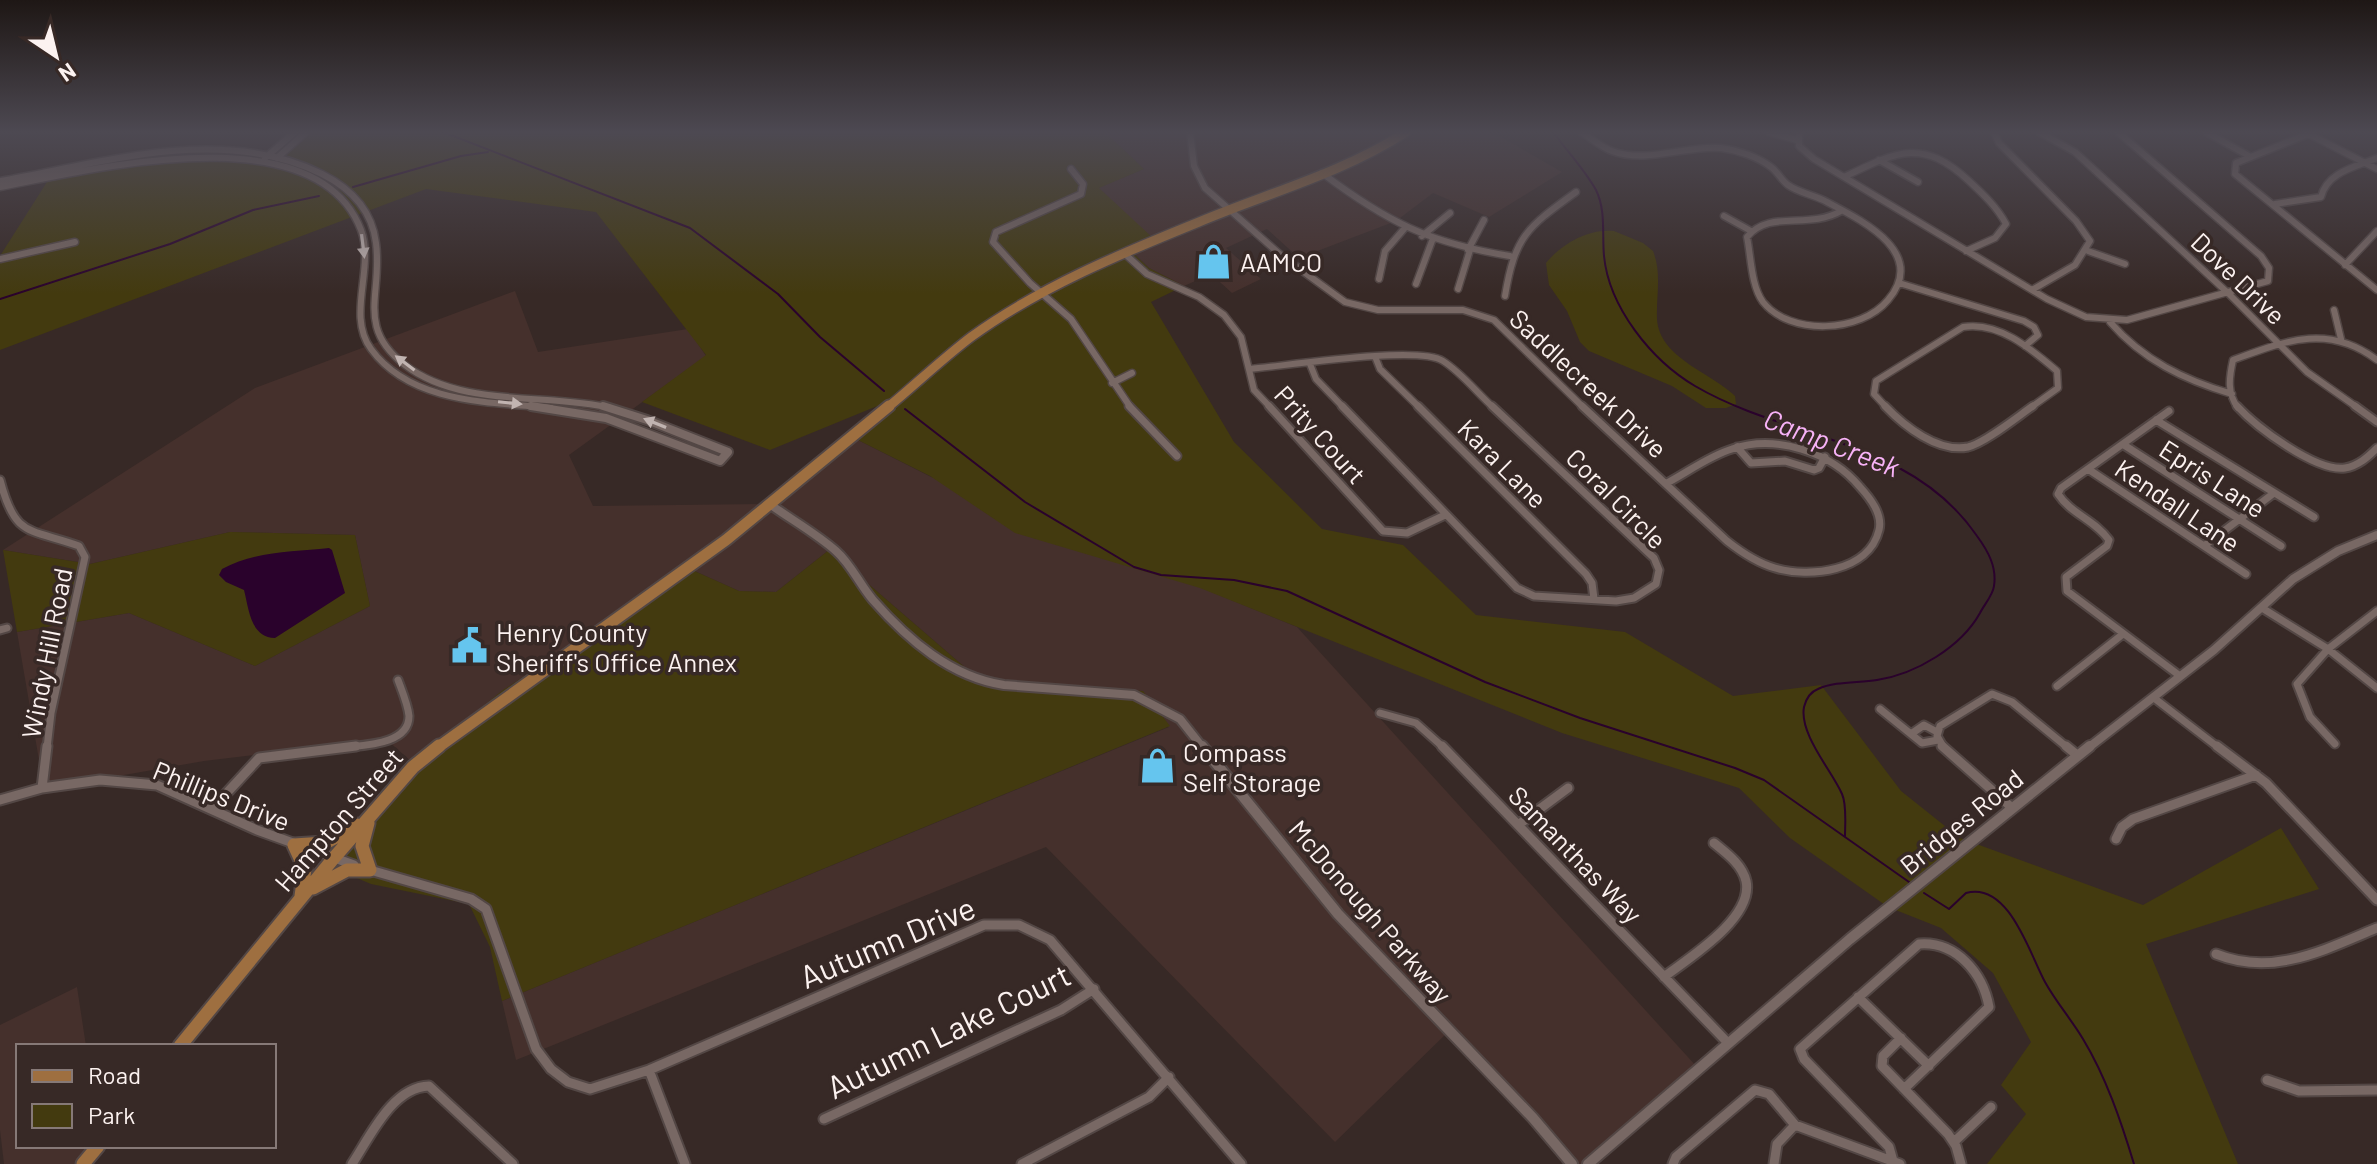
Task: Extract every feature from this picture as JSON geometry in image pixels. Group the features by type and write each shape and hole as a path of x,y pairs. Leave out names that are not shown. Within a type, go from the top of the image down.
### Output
{"main road":[{"name":"Hampton Street","path":"182,1044 370,815 413,767 466,724 622,615 771,505 970,338 1041,293 1125,254 1288,186"},
{"path":"300,898 306,869 294,845 325,843 370,815"},
{"path":"300,898 317,885 347,870 370,870 362,846 370,815"},
{"path":"83,1164 96,1148"}],"street":[{"path":"324,186 356,219 365,251 359,306 362,330 371,349 402,377 456,397 569,410 612,419 720,461 728,452 601,405 474,390 427,377 410,368 386,346 373,321 376,240 365,209 341,186"},
{"path":"1083,186 1081,194 993,237 996,248 1071,319 1127,404 1177,456"},
{"name":"Saddlecreek Drive","path":"1205,186 1321,287 1347,303 1392,311 1474,310 1494,320 1667,483 1746,555 1778,569 1819,573 1846,567 1870,552 1880,533 1873,503 1864,488 1825,457 1785,446 1737,447 1667,483"},
{"path":"1339,186 1369,209 1432,241 1510,256"},
{"path":"1751,231 1747,246 1759,297 1769,308 1795,323 1824,327 1856,321 1885,304 1899,283 1902,266 1896,248 1821,198 1791,186"},
{"path":"1859,186 2077,315 2110,322 2229,294 2268,281 2269,268 2242,238 2182,186"},
{"path":"1966,251 1995,238 2006,224 1974,186"},
{"path":"2032,290 2078,262 2088,251 2089,238 2041,186"},
{"name":"Dove Drive","path":"2112,186 2323,386 2377,422"},
{"path":"2251,186 2377,290"},
{"path":"2275,204 2315,200 2321,197 2324,186"},
{"path":"1505,296 1510,256 1522,234 1576,192"},
{"path":"1751,231 1773,221 1821,220 1841,211"},
{"path":"1422,236 1450,213"},
{"path":"1724,216 1751,231"},
{"path":"1458,289 1469,250 1484,220"},
{"path":"1379,279 1385,251 1404,229"},
{"path":"2345,265 2376,233"},
{"path":"1416,284 1432,241"},
{"path":"0,259 75,242"},
{"path":"2088,251 2125,264"},
{"name":"Prity Court","path":"1125,254 1147,274 1199,297 1224,315 1241,337 1254,390 1383,531 1407,533 1445,515"},
{"path":"1899,283 2024,321 2034,327 2038,335 2025,346"},
{"path":"2334,310 2341,339"},
{"path":"2110,322 2137,351 2173,373 2232,394"},
{"path":"1963,327 1991,328 2025,346 2057,371 2058,388 1970,447 1936,444 1884,407 1874,394 1876,381 1963,327"},
{"path":"2377,360 2364,348 2341,339 2307,337 2279,343 2233,360 2227,383 2235,405 2255,424 2328,465 2337,468 2360,464 2377,448"},
{"name":"Coral Circle","path":"1250,369 1310,364 1376,359 1423,356 1442,360 1654,558 1659,570 1656,584 1634,598 1616,601 1534,596 1517,588 1316,379 1310,364"},
{"name":"Kara Lane","path":"1376,359 1380,369 1586,574 1592,583 1594,599"},
{"path":"1112,383 1132,373"},
{"path":"2169,411 2060,488 2058,494 2065,504 2104,532 2109,542 2066,577 2065,586 2074,598 2180,676"},
{"path":"2156,420 2314,517"},
{"name":"Epris Lane","path":"2124,445 2281,546"},
{"path":"1737,447 1751,463 1785,461 1814,470 1819,468 1825,457"},
{"name":"Kendall Lane","path":"2088,469 2246,574"},
{"name":"Windy Hill Road","path":"0,480 4,500 15,523 31,533 79,546 85,557 51,713 42,788"},
{"path":"2204,546 2274,493"},
{"name":"McDonough Parkway","path":"771,505 838,552 872,599 904,632 951,669 983,682 1004,685 1134,695 1180,719 1338,914 1533,1118 1572,1164"},
{"name":"Bridges Road","path":"1588,1164 2011,807 2154,698 2315,564 2377,535"},
{"path":"2262,608 2328,649 2377,688"},
{"path":"2335,744 2307,717 2300,703 2297,684 2328,649 2377,611"},
{"path":"2057,686 2123,634"},
{"path":"212,809 259,758 385,742 395,738 408,723 409,714 398,680"},
{"path":"1880,709 1926,744 1987,695 1999,695 2077,755"},
{"path":"2154,698 2283,799 2377,900"},
{"name":"Samanthas Way","path":"1380,713 1416,723 1429,732 1728,1043"},
{"path":"1911,734 1924,725 2011,807"},
{"path":"2116,839 2122,827 2133,819 2256,775"},
{"name":"Phillips Drive","path":"0,800 42,788 100,780 157,785 294,845 370,870"},
{"path":"1518,825 1568,788"},
{"path":"1664,977 1731,923 1744,906 1746,889 1742,872 1732,854 1714,843"},
{"name":"Autumn Drive","path":"370,870 471,899 486,909 536,1049 551,1069 568,1082 590,1089 649,1070 984,925 1006,922 1039,931 1094,989 1241,1164"},
{"path":"2216,954 2234,965 2270,966 2377,928"},
{"path":"1896,1163 1889,1147 1804,1059 1800,1050 1921,943 1935,944 1969,965 1984,985 1989,1009 1904,1089"},
{"name":"Autumn Lake Court","path":"824,1119 1061,1010 1094,989"},
{"path":"1858,997 1929,1066"},
{"path":"1901,1038 1885,1053 1881,1061 1883,1068 1954,1142 1961,1164"},
{"path":"649,1070 685,1164"},
{"path":"1022,1164 1149,1097 1169,1077"},
{"path":"2267,1080 2299,1091 2377,1090"},
{"path":"352,1164 399,1098 409,1088 423,1084 429,1086 506,1162"},
{"path":"1673,1164 1676,1157 1755,1090 1770,1095 1795,1125 1896,1163"},
{"path":"1954,1142 1991,1107"},
{"path":"1774,1164 1777,1144 1795,1125"}],"shaded area":[{"path":"1539,186 1489,217 1433,193 1396,221 1299,258 1267,229 1226,248 1261,279 1232,293 1211,274 1184,286 1149,268 1129,249 1098,188"},
{"path":"515,291 538,352 688,329 706,356 569,455 593,506 769,504 854,438 929,476 1297,627 1697,1067 1585,1164 1574,1164 1448,1032 1335,1142 1046,847 516,1060 502,1001 1169,727 983,683 829,550 776,592 739,591 690,569 413,763 386,739 204,761 44,789 17,632 129,613 255,666 370,606 355,535 230,532 90,564 3,550 255,388"},
{"path":"329,548 345,593 275,638 260,633 256,627 244,590 226,582 219,575 222,569 248,559 274,553"},
{"path":"77,987 86,1044 16,1044 16,1148 99,1148 86,1164 4,1164 0,1130 0,1025"}],"green space":[{"path":"44,186 1103,186 1099,188 1153,238 1130,250 1149,268 1184,286 1151,302 1234,442 1322,529 1403,545 1476,615 1625,632 1733,696 1821,685 1901,791 1960,838 2143,905 2281,828 2319,889 2146,944 2238,1164 1987,1164 2026,1114 2001,1085 2031,1042 1993,973 1941,928 1888,907 1790,838 1739,788 1562,733 1200,588 1015,533 930,476 854,438 887,402 770,450 642,402 706,355 596,212 426,189 0,350 0,256"},
{"path":"1614,231 1643,243 1653,251 1658,276 1657,319 1660,333 1667,344 1688,364 1735,396 1736,404 1726,408 1706,408 1672,386 1589,351 1580,342 1567,311 1549,285 1546,263 1576,239 1595,232"},
{"path":"230,532 355,535 370,606 255,666 129,613 17,632 3,550 90,564"},
{"path":"829,550 983,683 1143,691 1170,726 502,1001 490,947 469,904 371,884 326,865 413,763 503,690 690,569 739,591 776,592"}],"waterway":[{"path":"583,186 690,228 778,294 820,337 884,391"},
{"name":"Camp Creek","path":"1594,186 1599,198 1604,256 1614,294 1635,330 1663,362 1695,386 1731,404 1846,445 1918,479 1950,504 1977,536 1991,560 1995,579 1992,593 1972,625 1949,648 1907,672 1877,680 1825,686 1807,699 1804,707 1806,729 1844,798 1845,836"},
{"path":"0,299 170,244 253,210 319,196"},
{"path":"905,409 1025,502 1134,567 1161,575 1234,580 1287,591 1485,682 1580,718 1735,768 1764,780 1909,882"},
{"name":"Camp Creek","path":"1924,893 1949,909 1966,893 1981,892 2006,909 2025,939 2045,982 2099,1069 2134,1164"}],"place":[{"name":"AAMCO","path":"1214,261"},
{"name":"Henry County Sheriff's Office Annex","path":"470,646"},
{"name":"Compass Self Storage","path":"1157,766"}]}
